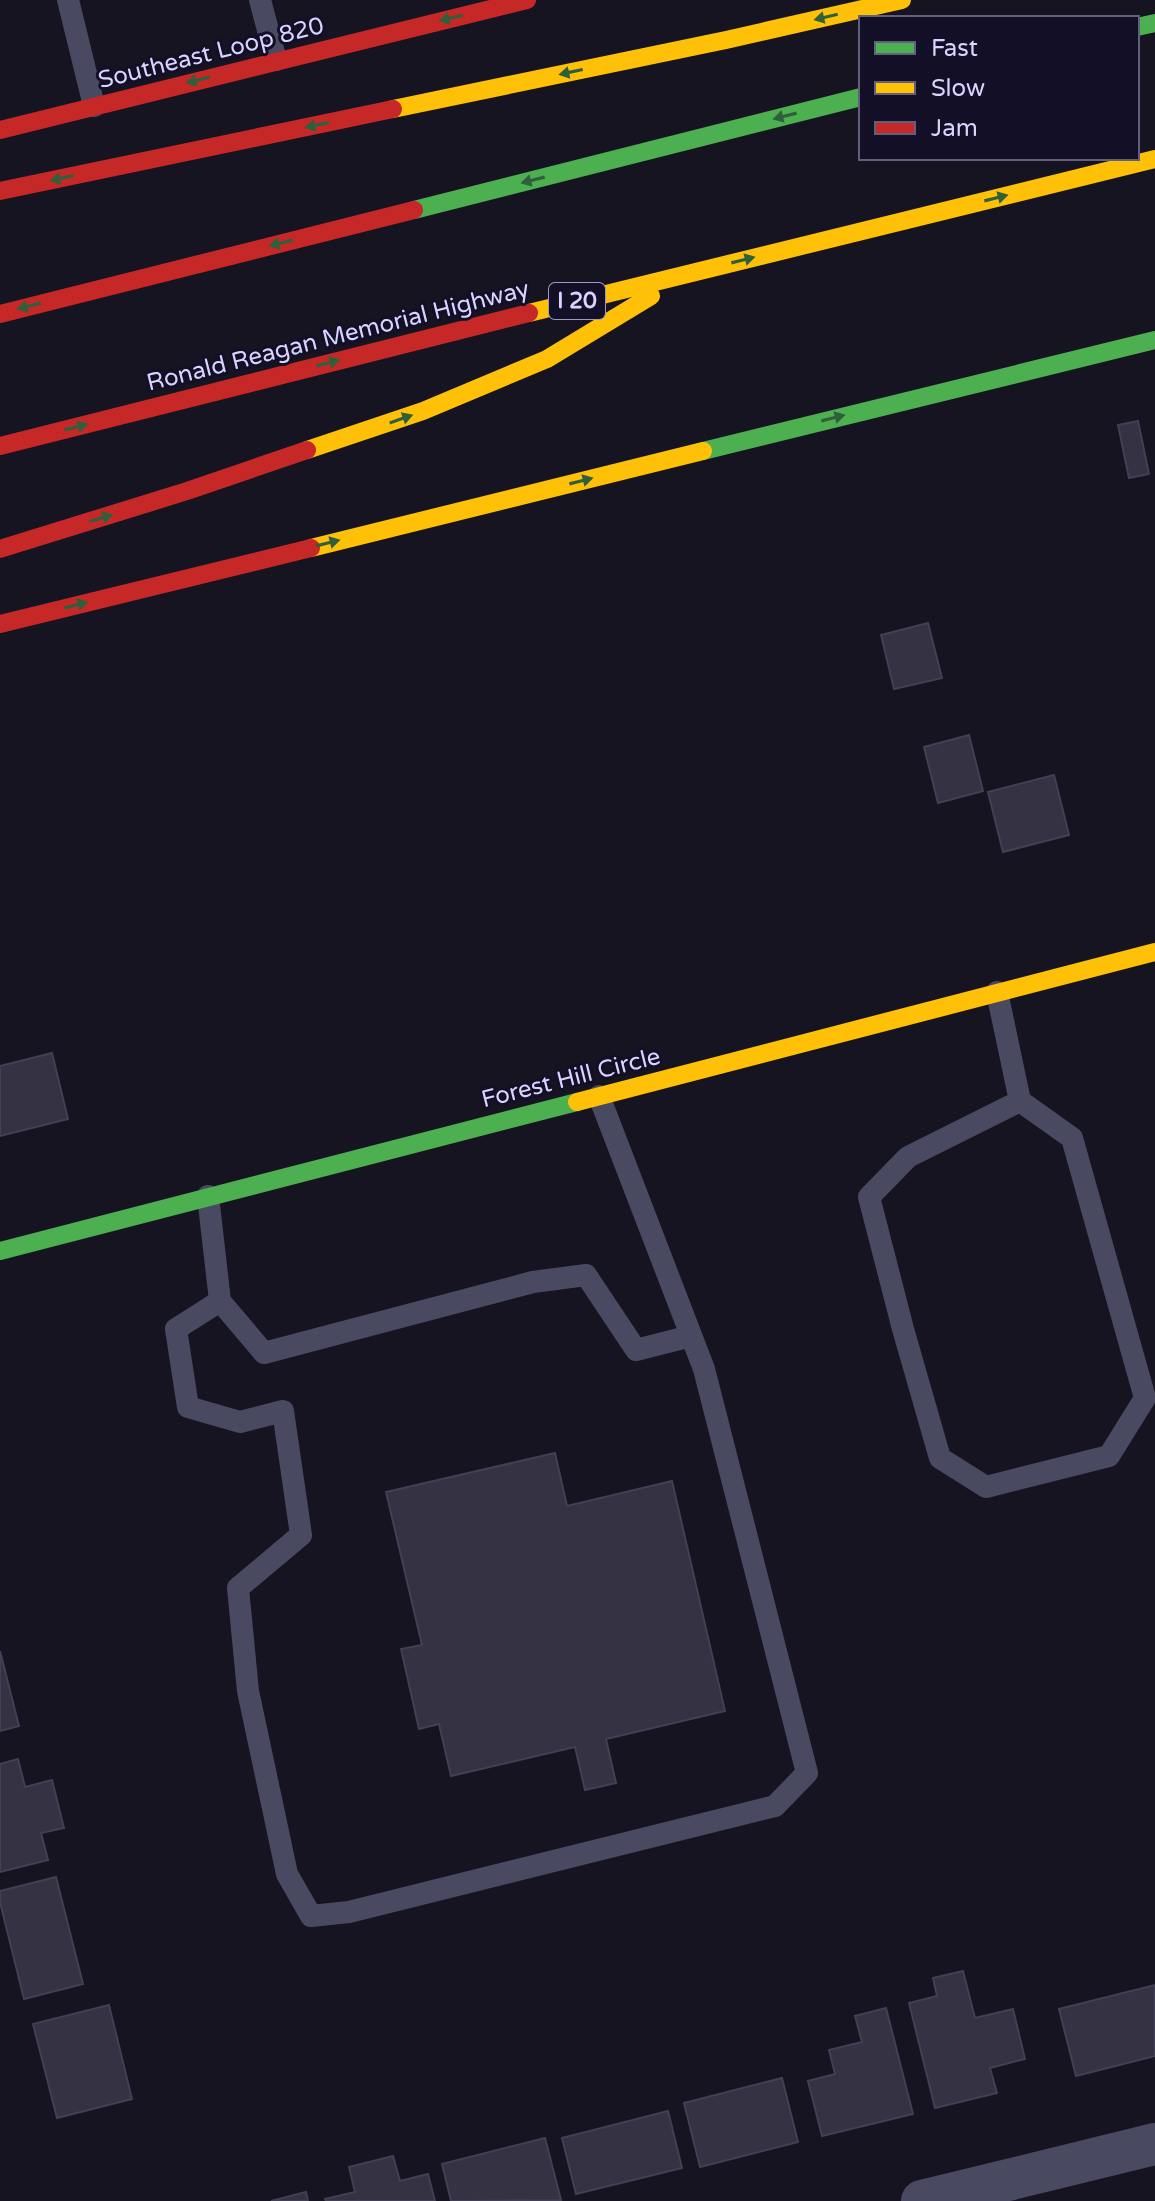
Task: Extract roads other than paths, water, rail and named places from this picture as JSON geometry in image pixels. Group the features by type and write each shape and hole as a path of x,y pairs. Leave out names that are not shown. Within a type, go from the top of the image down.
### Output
{"main road":[{"name":"Southeast Loop 820","path":"0,130 527,0"},
{"path":"0,191 726,40 902,0"},
{"path":"0,314 859,98"},
{"name":"Ronald Reagan Memorial Highway","path":"0,446 1155,159"},
{"path":"0,549 187,491 423,411 547,359 688,273"},
{"path":"0,624 1155,340"},
{"name":"Forest Hill Circle","path":"0,1251 1155,952"}],"street":[{"path":"922,2201 1067,2184 1155,2144"}],"lane":[{"path":"68,0 94,106"},
{"path":"260,0 276,60"},
{"path":"997,992 1020,1101 1072,1138 1145,1398 1109,1456 986,1487 940,1458 869,1197 908,1157 1020,1101"},
{"path":"220,1301 176,1329 188,1407 240,1422 283,1411 301,1535 238,1588 248,1691 287,1874 311,1916 349,1912 775,1806 807,1773 704,1369 599,1096"},
{"path":"208,1196 220,1301 264,1353 533,1282 586,1275 636,1350 691,1336"}]}
